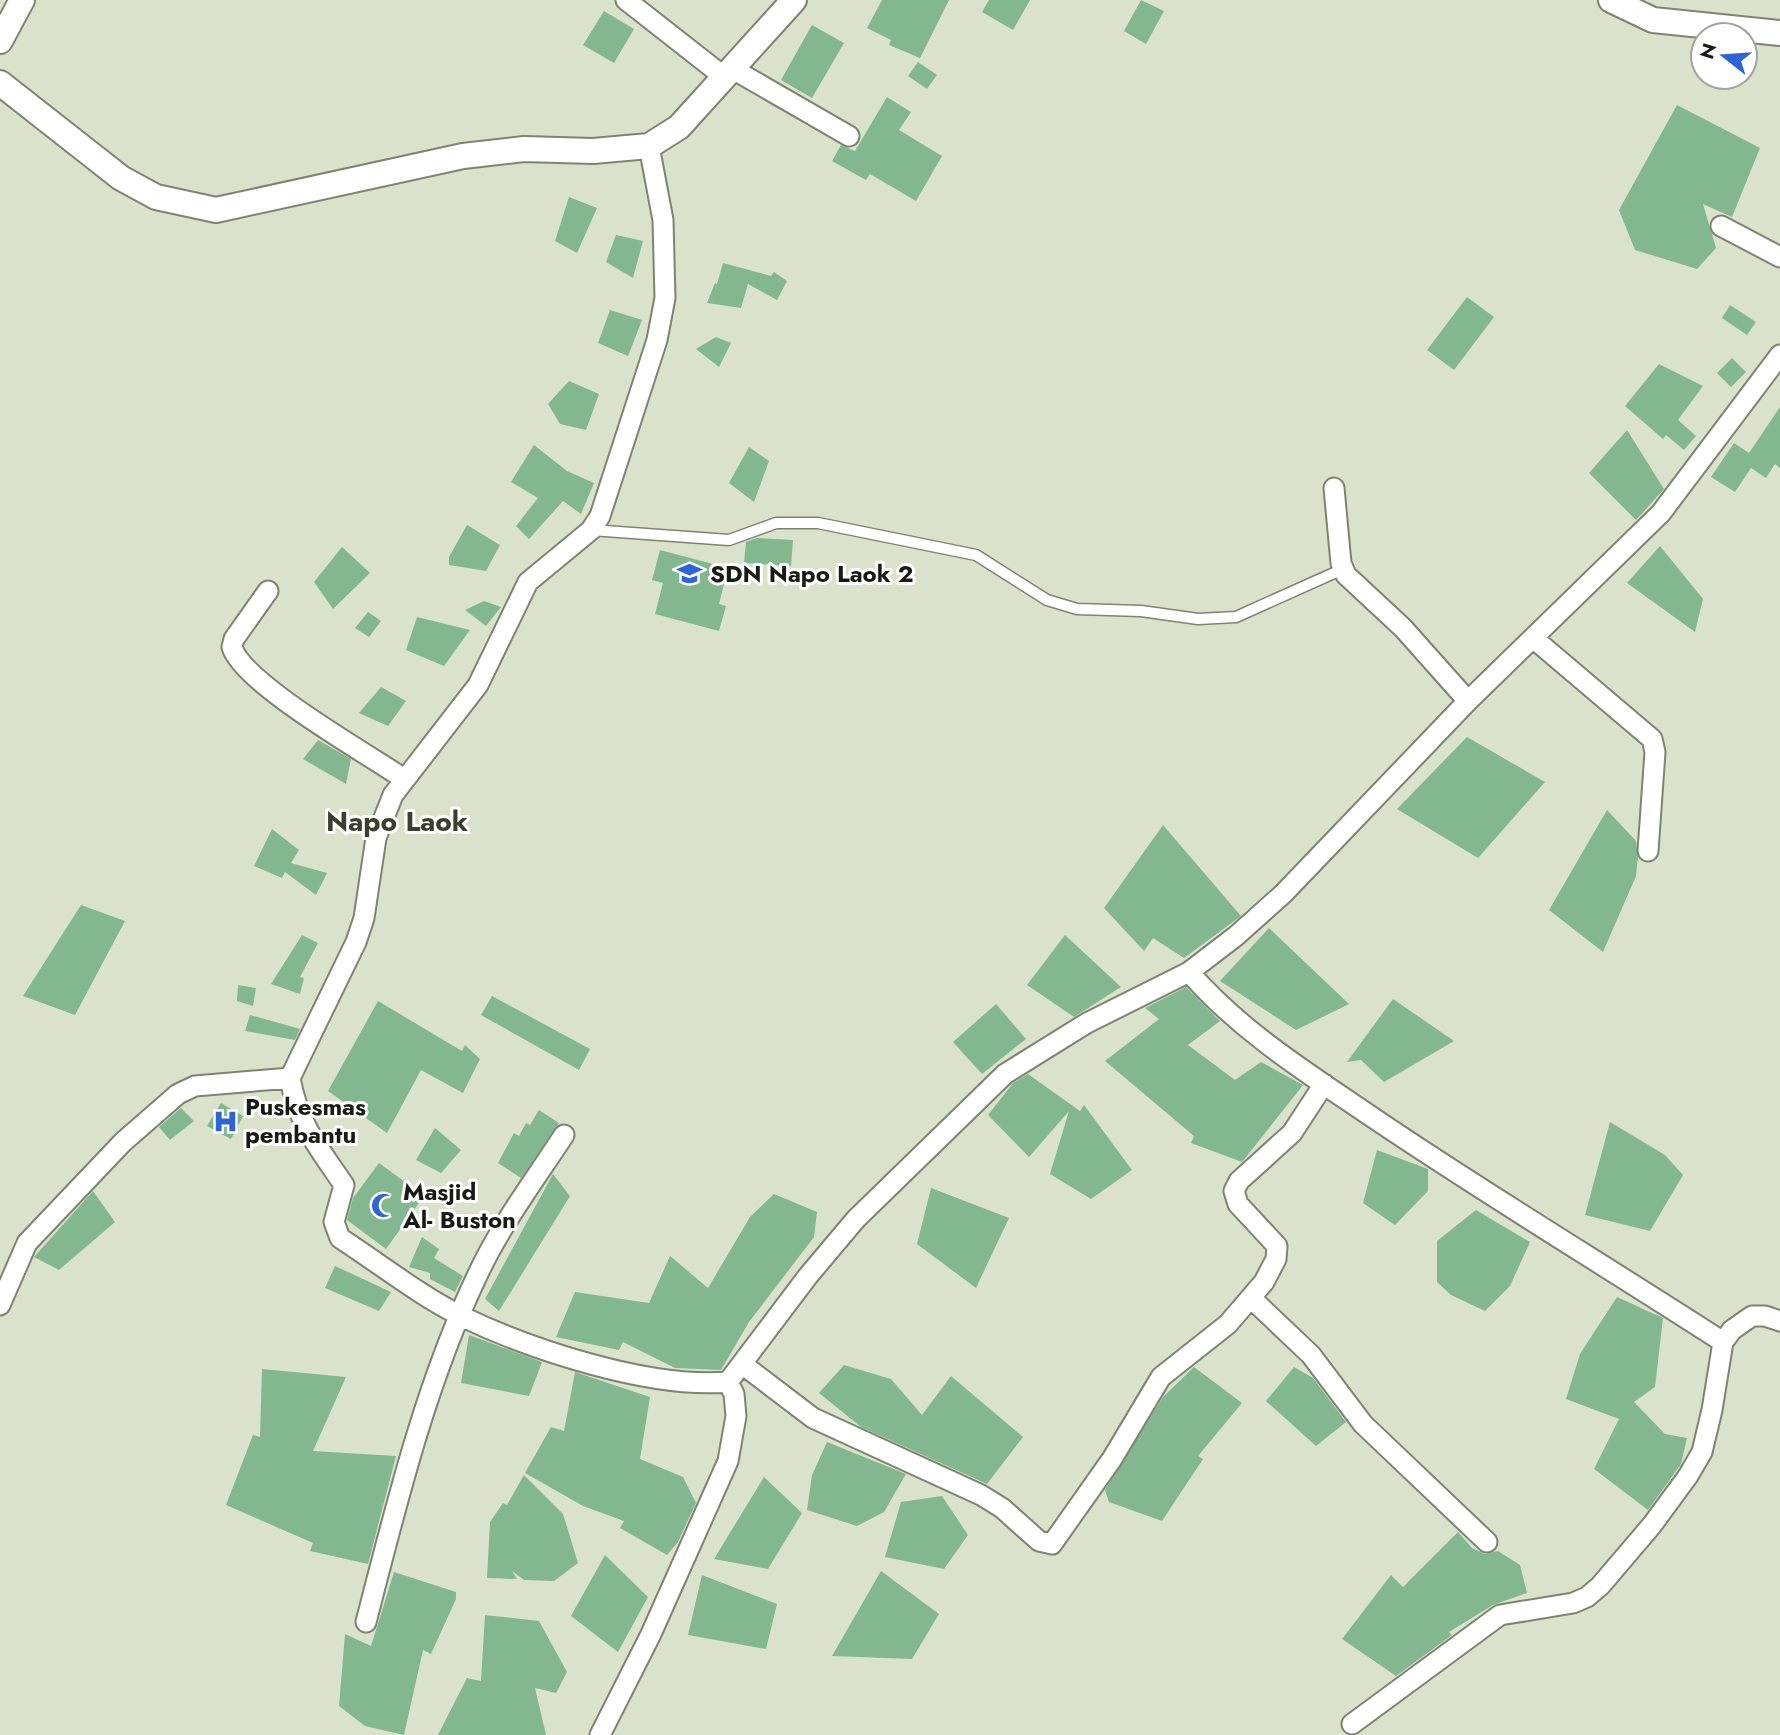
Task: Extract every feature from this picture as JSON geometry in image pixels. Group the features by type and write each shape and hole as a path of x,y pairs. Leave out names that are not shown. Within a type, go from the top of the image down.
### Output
{"street":[{"path":"0,41 22,0"},
{"path":"626,0 727,72 849,136"},
{"path":"0,83 121,178 156,197 215,210 463,156 524,149 593,151 649,146 679,127 794,0"},
{"path":"1611,0 1644,18 1666,23 1780,33"},
{"path":"649,146 663,220 666,298 657,340 600,516 591,530 528,582 478,685 393,795 376,838 364,918 356,942 290,1078 293,1098 305,1131 344,1185 334,1222 335,1232 460,1315 578,1359 666,1382 695,1385 728,1382 808,1276 856,1219 997,1081 1087,1023 1189,972 1236,936 1283,894 1468,701 1661,513 1780,355"},
{"path":"1721,226 1780,257"},
{"path":"1334,488 1343,569 1346,575 1434,661 1468,701"},
{"path":"268,591 234,639 232,646 239,661 254,676 296,707 404,779"},
{"path":"1533,639 1652,739 1655,752 1648,851"},
{"path":"1189,972 1226,1011 1253,1034 1324,1084 1486,1194 1723,1342"},
{"path":"0,1305 27,1242 123,1142 178,1094 195,1086 290,1078"},
{"path":"742,1364 813,1418 981,1495 1047,1545 1052,1544 1112,1459 1161,1377 1207,1343 1251,1298 1273,1265 1277,1246 1238,1204 1234,1191 1239,1181 1292,1133 1324,1084"},
{"path":"366,1622 406,1469 460,1315 478,1274 564,1135"},
{"path":"1251,1298 1311,1355 1363,1424 1487,1542"},
{"path":"1352,1724 1500,1615 1573,1603 1587,1597 1600,1586 1652,1525 1688,1476 1702,1451 1723,1342 1732,1330 1752,1316 1765,1316 1780,1321"},
{"path":"600,1735 651,1634 728,1461 736,1416 734,1394 728,1382"}],"lane":[{"path":"591,530 652,537 729,540 776,523 818,523 976,555 1047,600 1077,609 1141,611 1198,619 1236,617 1343,569"}],"building":[{"path":"882,0 949,0 920,58 889,45 891,40 867,28"},
{"path":"989,0 1030,0 1013,30 982,12"},
{"path":"1141,0 1164,11 1146,44 1124,31"},
{"path":"604,11 634,29 614,63 583,45"},
{"path":"812,25 844,43 812,98 781,80"},
{"path":"918,62 937,75 927,89 908,76"},
{"path":"887,97 911,112 899,130 942,156 916,201 870,174 866,180 832,161 841,145 855,151"},
{"path":"1677,105 1760,148 1732,217 1703,204 1716,248 1697,269 1635,250 1619,210"},
{"path":"569,197 597,208 577,253 555,241"},
{"path":"616,235 643,241 633,278 606,262"},
{"path":"723,263 771,276 774,272 787,281 777,300 748,284 741,308 707,303 715,283 717,284"},
{"path":"1467,297 1494,317 1454,370 1427,350"},
{"path":"1730,305 1756,322 1747,335 1722,318"},
{"path":"610,310 642,320 628,356 598,343"},
{"path":"716,337 731,343 719,367 696,349"},
{"path":"1732,358 1746,372 1731,387 1717,373"},
{"path":"1659,364 1703,386 1678,420 1696,436 1684,450 1666,435 1663,439 1625,406"},
{"path":"569,381 599,394 586,430 560,424 548,404"},
{"path":"1780,407 1780,468 1775,464 1766,478 1751,468 1735,492 1711,477 1734,443 1749,453"},
{"path":"1627,430 1664,489 1636,520 1589,473"},
{"path":"534,445 567,471 594,483 581,514 563,501 529,539 516,526 538,498 511,482"},
{"path":"749,447 769,461 754,502 729,483"},
{"path":"467,525 500,545 486,571 449,565 449,557"},
{"path":"757,538 793,540 791,566 744,563 746,542"},
{"path":"1660,546 1703,599 1695,632 1627,583"},
{"path":"342,547 370,573 333,609 314,582"},
{"path":"660,550 728,568 719,604 726,606 719,631 655,614 663,583 652,580"},
{"path":"484,601 501,607 486,626 465,610"},
{"path":"368,612 381,621 369,637 355,628"},
{"path":"417,617 470,630 444,666 406,650"},
{"path":"381,687 406,701 388,726 359,713"},
{"path":"1467,737 1545,782 1478,858 1397,809"},
{"path":"318,740 351,759 346,784 303,759"},
{"path":"1607,810 1636,841 1638,857 1636,876 1603,952 1549,910"},
{"path":"1163,825 1241,916 1184,958 1153,938 1144,951 1104,908"},
{"path":"272,829 299,850 291,863 327,873 316,895 285,872 282,878 254,866"},
{"path":"81,905 125,921 75,1015 23,996"},
{"path":"1269,928 1349,1004 1296,1030 1220,981"},
{"path":"302,935 318,943 300,977 304,978 300,994 271,984"},
{"path":"1065,935 1121,987 1074,1017 1027,985"},
{"path":"238,985 256,988 253,1006 237,1001"},
{"path":"1186,987 1220,1021 1188,1045 1235,1080 1261,1062 1303,1085 1242,1162 1191,1143 1194,1136 1105,1061 1159,1019 1145,1008"},
{"path":"492,996 590,1049 579,1070 481,1015"},
{"path":"1393,999 1454,1041 1384,1082 1361,1060 1347,1062"},
{"path":"378,1001 462,1051 465,1045 480,1059 463,1093 421,1070 387,1133 328,1091"},
{"path":"996,1004 1026,1039 982,1074 953,1042"},
{"path":"250,1015 300,1029 295,1040 245,1031"},
{"path":"1028,1074 1080,1111 1084,1105 1132,1170 1091,1199 1050,1174 1069,1111 1029,1157 988,1115 1013,1083"},
{"name":"Puskesmas pembantu","path":"221,1103 243,1116 231,1139 207,1126"},
{"path":"181,1108 194,1121 170,1140 159,1127"},
{"path":"539,1110 559,1123 521,1178 498,1163 514,1133 519,1136 526,1123 530,1125"},
{"path":"1610,1122 1665,1155 1683,1175 1650,1231 1585,1215"},
{"path":"435,1128 461,1150 441,1173 416,1160"},
{"path":"1377,1150 1428,1169 1428,1191 1395,1225 1363,1203"},
{"name":"Masjid Al- Buston","path":"379,1163 424,1196 386,1249 347,1220 353,1198"},
{"path":"553,1174 570,1196 499,1311 485,1299"},
{"path":"931,1188 1009,1218 976,1288 917,1244"},
{"path":"93,1191 115,1222 59,1270 34,1257"},
{"path":"774,1194 817,1212 814,1237 749,1322 721,1370 675,1368 623,1342 619,1350 556,1337 575,1292 649,1303 670,1256 708,1288 750,1217"},
{"path":"1476,1210 1530,1242 1510,1286 1485,1311 1451,1295 1437,1282 1437,1241"},
{"path":"422,1237 439,1249 434,1258 463,1276 455,1292 430,1279 430,1273 409,1267"},
{"path":"335,1266 391,1292 379,1311 325,1288"},
{"path":"1617,1297 1663,1318 1655,1387 1634,1402 1665,1434 1687,1438 1681,1464 1648,1510 1594,1469 1619,1419 1566,1399 1580,1354"},
{"path":"469,1335 542,1362 529,1396 461,1383"},
{"path":"844,1365 891,1379 922,1415 951,1376 1023,1437 987,1484 861,1427 819,1393"},
{"path":"1194,1367 1242,1403 1198,1456 1203,1459 1162,1521 1109,1502 1105,1490 1163,1397"},
{"path":"1294,1367 1313,1378 1346,1422 1316,1446 1266,1401"},
{"path":"262,1369 346,1377 313,1451 396,1456 368,1564 310,1551 313,1543 226,1505 253,1435 260,1437"},
{"path":"575,1372 650,1397 640,1459 683,1477 696,1503 678,1542 667,1555 620,1528 624,1521 583,1506 525,1473 551,1427 564,1431"},
{"path":"827,1442 906,1474 884,1512 857,1526 807,1510 812,1475"},
{"path":"524,1475 563,1514 578,1563 554,1581 524,1580 512,1571 517,1579 487,1578 490,1522 503,1503 507,1505"},
{"path":"764,1477 802,1513 768,1569 714,1559"},
{"path":"942,1496 968,1535 944,1569 885,1557 901,1502"},
{"path":"1458,1532 1472,1548 1485,1554 1498,1551 1520,1565 1527,1593 1493,1605 1449,1632 1452,1635 1396,1676 1342,1639 1391,1575 1403,1587"},
{"path":"605,1555 648,1597 618,1652 571,1616"},
{"path":"881,1571 939,1614 912,1659 832,1656"},
{"path":"394,1572 456,1592 456,1599 431,1654 423,1650 404,1735 365,1726 339,1706 345,1634 371,1646"},
{"path":"702,1575 777,1604 766,1649 688,1635"},
{"path":"485,1615 539,1621 567,1672 556,1693 535,1688 546,1735 438,1735 467,1678 481,1681"}],"place":[{"name":"SDN Napo Laok 2","path":"690,574"},
{"name":"Puskesmas pembantu","path":"225,1121"},
{"name":"Masjid Al- Buston","path":"383,1206"}],"district":[{"name":"Napo Laok","path":"397,821"}]}
